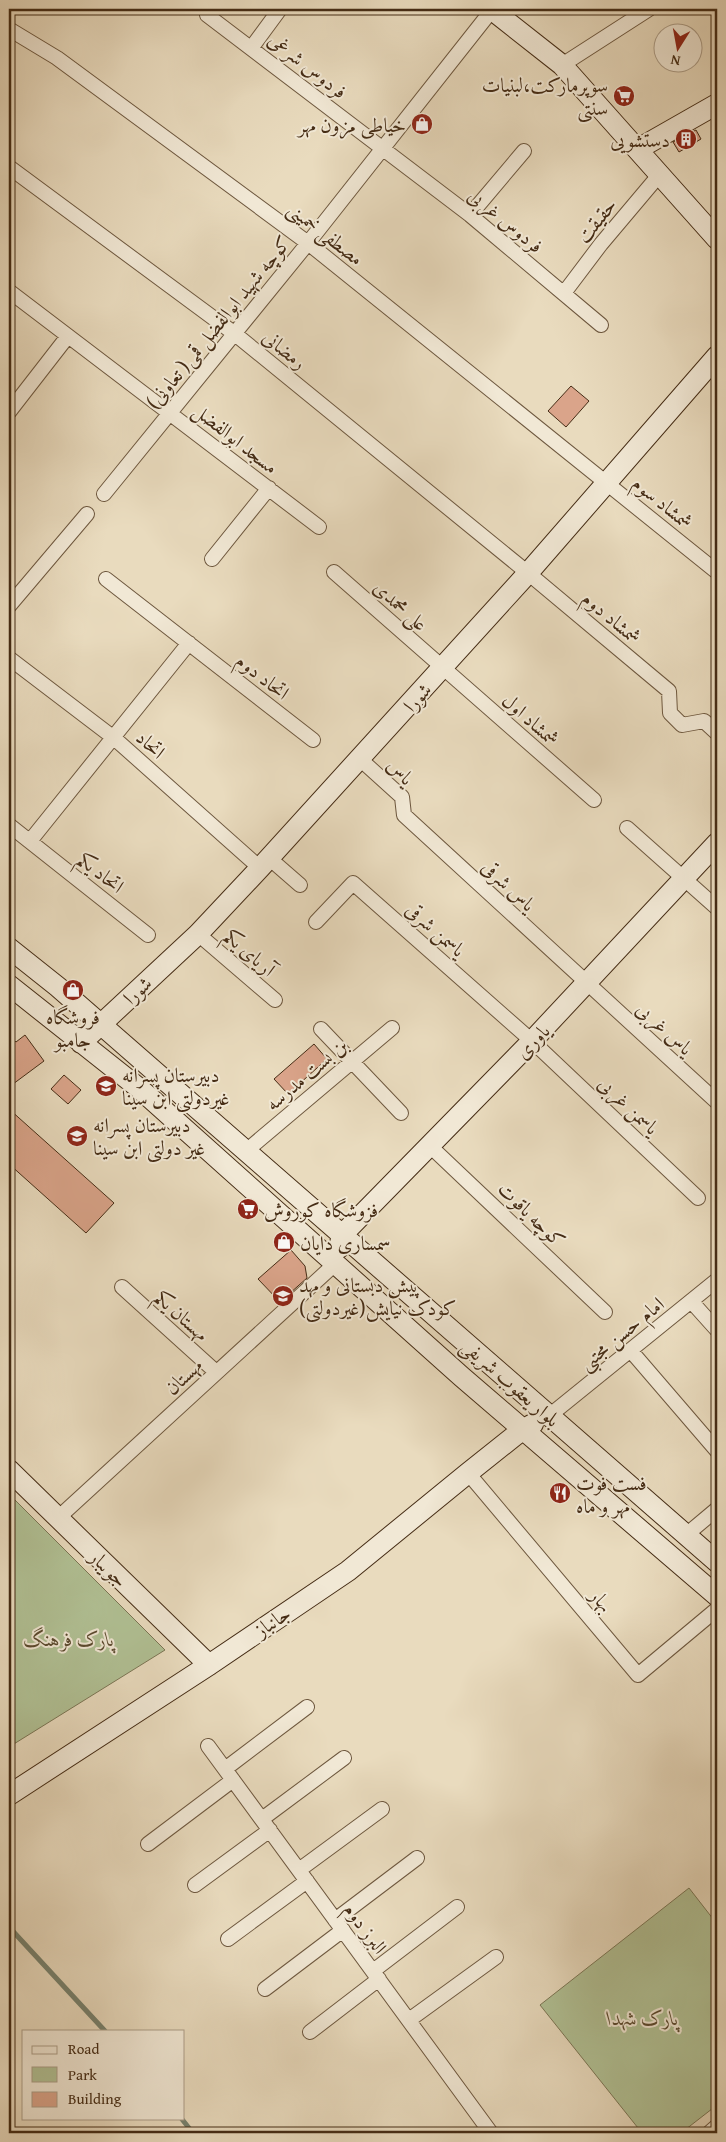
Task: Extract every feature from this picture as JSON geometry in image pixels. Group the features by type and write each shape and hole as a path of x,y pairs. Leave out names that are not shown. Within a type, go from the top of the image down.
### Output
{"street":[{"path":"252,47 280,9"},
{"path":"562,65 649,9"},
{"path":"492,10 562,65 717,239"},
{"name":"کوچه شهید ابوالفضل قمی( تعاونی)","path":"104,494 308,243 492,10"},
{"name":"فردوس شرغی","path":"208,15 383,148"},
{"name":"مصطفی خمینی","path":"9,30 57,58 308,243 607,483"},
{"path":"638,149 717,104"},
{"name":"فردوس غربی","path":"383,148 470,215 601,325"},
{"path":"470,215 524,151"},
{"name":"رمضانی","path":"9,167 235,334 528,573"},
{"name":"حقیقت","path":"564,294 601,244 660,174"},
{"name":"مسجد ابوالفضل","path":"9,291 319,527"},
{"path":"9,412 68,336"},
{"name":"شورا","path":"81,1043 198,934 264,863 528,573 717,356"},
{"name":"شمشاد سوم","path":"607,483 717,572"},
{"path":"212,559 269,488"},
{"path":"9,606 88,514"},
{"name":"علی محمدی","path":"334,572 442,669"},
{"name":"شمشاد دوم","path":"528,573 669,691 670,713 682,725 704,721 717,733"},
{"name":"اتحاد دوم","path":"106,579 313,740"},
{"path":"30,841 189,643"},
{"name":"اتحاد","path":"9,658 114,738 264,863 300,885"},
{"name":"شمشاد اول","path":"442,669 594,800"},
{"name":"یاس","path":"360,758 402,797 404,815"},
{"name":"یاس شرقی","path":"404,815 586,984"},
{"name":"اتحاد یکم","path":"9,825 148,934"},
{"path":"627,828 717,908"},
{"name":"یاوری","path":"342,1235 532,1041 717,843"},
{"name":"یاسمن شرقی","path":"316,922 353,883 532,1041"},
{"name":"آریای یکم","path":"198,934 275,1000"},
{"name":"بلوار یعقوب شریفی","path":"9,948 101,1024 717,1562"},
{"name":"یاس غربی","path":"586,984 717,1102"},
{"name":"بلوار یعقوب شریفی","path":"9,985 140,1089 522,1430 717,1596"},
{"name":"بن بست مدرسه","path":"246,1151 392,1028"},
{"path":"321,1030 401,1113"},
{"name":"یاسمن غربی","path":"532,1041 698,1198"},
{"name":"کوچه یاقوت","path":"430,1146 605,1312"},
{"path":"335,1264 342,1235"},
{"name":"مهستان","path":"58,1518 335,1264"},
{"name":"امام حسن مجتبی","path":"549,1416 717,1280"},
{"name":"مهستان یکم","path":"122,1287 216,1372"},
{"path":"691,1301 717,1330"},
{"path":"631,1351 717,1451"},
{"name":"جانباز","path":"9,1795 209,1665 348,1570 522,1430 549,1416"},
{"name":"جویبار","path":"9,1470 209,1665"},
{"name":"بهار","path":"468,1473 638,1675 717,1609"},
{"path":"686,1535 717,1509"},
{"path":"148,1844 307,1707"},
{"name":"البرز دوم","path":"208,1746 491,2133"},
{"path":"195,1885 344,1758"},
{"path":"299,1870 382,1808"},
{"path":"265,1989 418,1858"},
{"path":"228,1939 308,1882"},
{"path":"310,2032 457,1907"},
{"path":"409,2020 496,1956"},
{"path":"709,2133 717,2126"}],"green space":[{"name":"پارک فرهنگ","path":"9,1494 165,1650 9,1747"},
{"name":"پارک شهدا","path":"689,1888 717,1924 717,2105 681,2133 642,2133 540,2005"}],"building":[{"name":"دستشویی","path":"696,130 701,139 679,152 673,142"},
{"path":"571,386 589,401 566,427 548,411"},
{"path":"25,1035 44,1061 9,1087 9,1036 16,1042"},
{"path":"314,1044 327,1059 288,1094 274,1079"},
{"path":"64,1075 81,1090 68,1104 51,1089"},
{"name":"دبیرستان پسرانه غیر دولتی ابن سینا","path":"9,1109 114,1203 86,1233 9,1164"},
{"path":"291,1250 305,1266 307,1278 280,1302 258,1279"}],"waterway":[{"path":"9,1927 104,2030"},
{"path":"183,2120 193,2133"}],"place":[{"name":"سوپرمارکت،لبنیات سنتی","path":"624,96"},
{"name":"خیاطی مزون مهر","path":"422,124"},
{"name":"دستشویی","path":"686,139"},
{"name":"فروشگاه جامبو","path":"73,990"},
{"name":"دبیرستان پسرانه غیردولتی ابن سینا","path":"106,1086"},
{"name":"دبیرستان پسرانه غیر دولتی ابن سینا","path":"77,1136"},
{"name":"فزوشگاه کوروش","path":"248,1209"},
{"name":"سمساری دایان","path":"284,1242"},
{"name":"پیش دبستانی و مهد کودک نیایش(غیردولتی)","path":"283,1296"},
{"name":"فست فوت مهر و ماه","path":"560,1493"}]}
